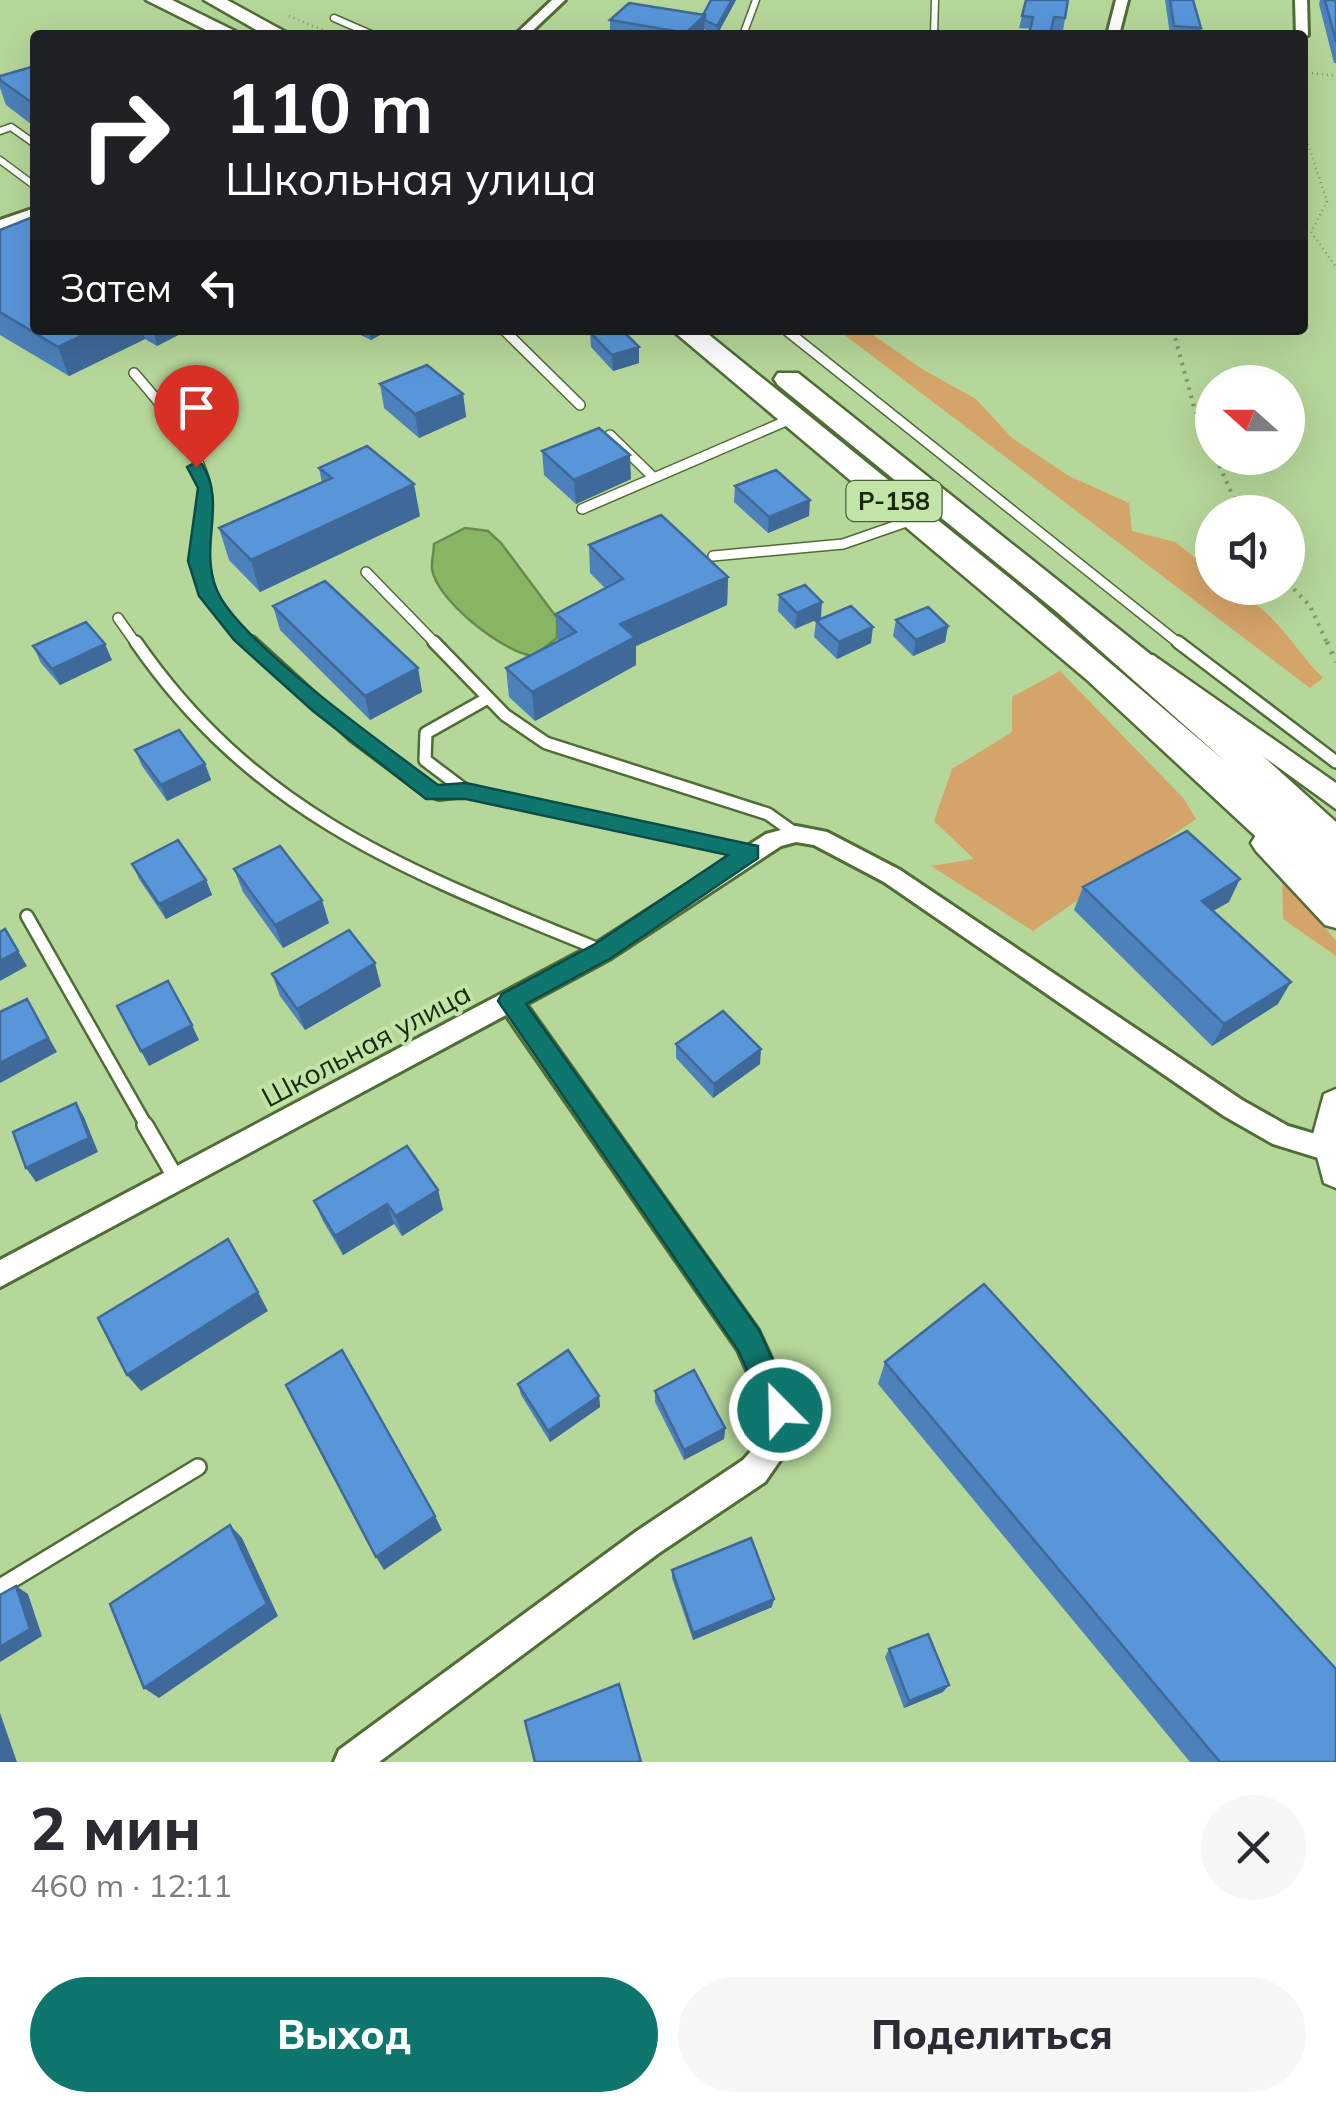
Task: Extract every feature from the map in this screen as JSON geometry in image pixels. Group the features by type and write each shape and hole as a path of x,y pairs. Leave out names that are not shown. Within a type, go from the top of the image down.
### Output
{"highway":[{"path":"194,0 256,30"},
{"path":"210,0 285,26"},
{"path":"163,3 213,30"},
{"path":"163,3 223,30"},
{"name":"Р-158","path":"692,335 1102,671 1232,786 1336,887"},
{"name":"Р-158","path":"732,335 1108,634 1263,772 1336,846"}],"street":[{"path":"526,30 559,0"},
{"path":"1114,30 1122,0"},
{"path":"1301,0 1302,30"},
{"path":"0,225 30,214"},
{"path":"1108,634 1193,691 1336,798"},
{"path":"1102,671 1336,916"},
{"path":"796,834 841,847 892,876 1233,1108 1332,1161"},
{"name":"Школьная улица","path":"0,1274 603,951 750,852 796,834"},
{"path":"351,1762 648,1542 754,1471 775,1446 780,1410 748,1340 510,1001"},
{"path":"1332,1161 1329,1122 1336,1104"}],"lane":[{"path":"746,30 756,0"},
{"path":"934,30 936,0"},
{"path":"334,18 362,30"},
{"path":"0,131 11,128 30,141"},
{"path":"0,160 30,182"},
{"path":"509,335 580,404"},
{"path":"792,335 1100,584 1336,762"},
{"path":"134,374 159,400 207,488 197,561 209,596 241,636 396,767 434,794 466,791 750,852"},
{"path":"582,509 794,418"},
{"path":"610,434 652,477"},
{"path":"713,556 842,544 884,536 916,519"},
{"path":"366,572 505,715 546,743 768,814 796,834"},
{"path":"118,618 188,714 236,760 297,803 398,866 603,951"},
{"path":"466,791 425,760 426,733 488,698"},
{"path":"27,916 177,1180"},
{"path":"0,1587 198,1467"}],"path":[{"path":"1308,73 1336,76"},
{"path":"1308,143 1327,202 1311,232 1336,267"},
{"path":"1174,335 1195,410"},
{"path":"1305,601 1336,662"}],"shaded area":[{"path":"845,335 873,335 922,369 976,399 1012,438 1069,476 1129,503 1132,531 1175,542 1195,558 1195,601"},
{"path":"465,528 488,531 501,543 557,618 557,638 533,656 505,645 473,623 437,582 432,566 434,544"},
{"path":"1201,605 1256,605 1323,678 1310,688"},
{"path":"1060,671 1184,799 1196,819 1033,931 931,866 974,859 934,821 952,769 1012,732 1012,697"},
{"path":"1282,872 1336,941 1336,956 1283,919"}],"building":[{"path":"711,0 732,0 717,26 705,20 705,15 702,17"},
{"path":"1026,0 1068,0 1065,18 1054,17 1051,30 1030,30 1033,17 1022,16"},
{"path":"1170,0 1193,0 1201,28 1174,26"},
{"path":"1325,0 1336,0 1336,42"},
{"path":"629,3 705,15 689,30 610,20"},
{"path":"30,67 30,101 0,80 0,76"},
{"path":"30,218 30,330 0,312 0,230"},
{"path":"38,335 83,335 58,347"},
{"path":"593,335 627,335 639,347 612,355"},
{"path":"427,365 463,394 415,414 380,384"},
{"path":"599,428 630,455 574,480 542,451"},
{"path":"367,446 414,484 251,560 219,528 332,478 319,468"},
{"path":"776,470 810,500 769,517 735,486"},
{"path":"661,515 728,577 620,624 635,637 532,692 506,668 576,632 556,614 623,579 589,545"},
{"path":"325,581 418,668 365,696 273,606"},
{"path":"805,585 822,602 797,613 779,595"},
{"path":"851,606 873,627 839,642 816,621"},
{"path":"928,607 948,626 916,640 896,620"},
{"path":"86,622 105,644 52,669 33,646"},
{"path":"179,730 205,764 161,785 135,750"},
{"path":"1187,831 1240,879 1202,901 1291,982 1224,1024 1083,887"},
{"path":"178,840 206,880 159,904 132,864"},
{"path":"280,846 322,900 275,925 234,869"},
{"path":"5,929 18,951 0,961 0,932"},
{"path":"349,930 375,963 297,1009 272,974"},
{"path":"168,981 192,1025 141,1051 117,1006"},
{"path":"27,999 48,1038 0,1063 0,1012"},
{"path":"723,1011 761,1049 714,1084 676,1044"},
{"path":"76,1103 89,1138 26,1168 13,1132"},
{"path":"407,1146 438,1190 396,1216 387,1204 335,1236 314,1201"},
{"path":"228,1239 258,1292 127,1375 98,1318"},
{"path":"984,1284 1336,1669 1336,1762 1220,1762 885,1362"},
{"path":"342,1350 435,1516 376,1557 286,1385"},
{"path":"568,1350 599,1396 548,1431 518,1384"},
{"path":"694,1370 725,1428 684,1450 655,1391"},
{"path":"230,1525 267,1604 144,1688 110,1604"},
{"path":"751,1538 774,1599 693,1633 672,1570"},
{"path":"16,1586 30,1629 0,1647 0,1595"},
{"path":"928,1634 949,1685 909,1701 889,1649"},
{"path":"619,1684 641,1762 535,1762 525,1721"}],"route":[{"path":"196,467 207,488 197,561 209,596 241,636 320,706 434,794 466,791 750,852 603,951 510,1001 748,1340 768,1376 780,1410"}]}
